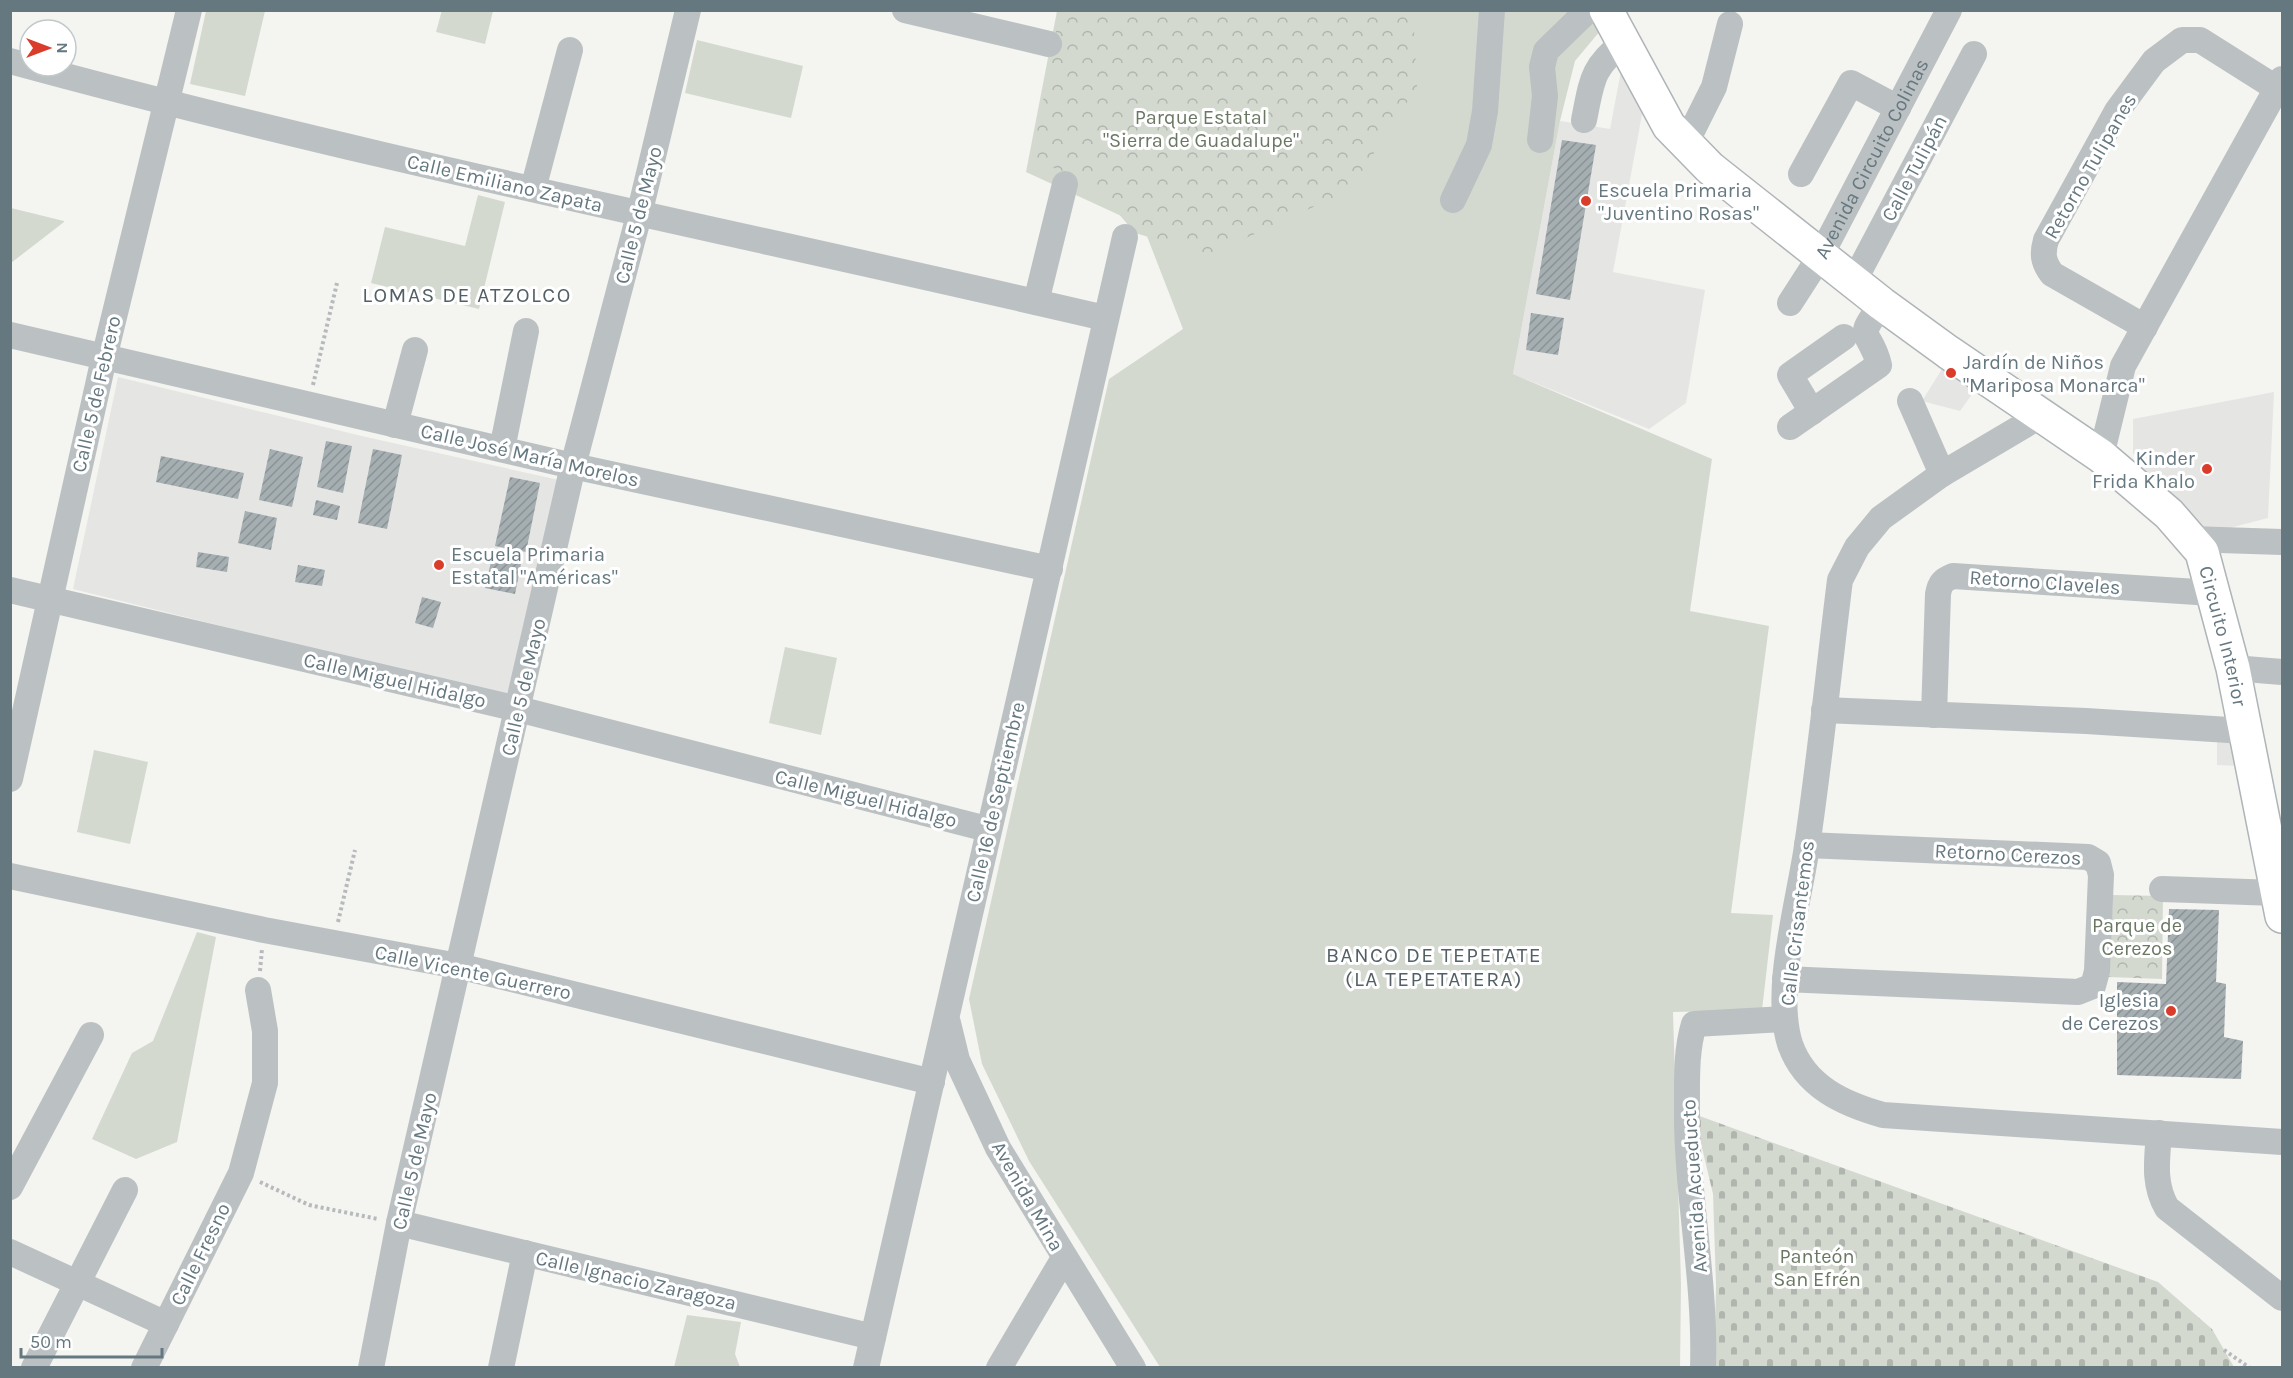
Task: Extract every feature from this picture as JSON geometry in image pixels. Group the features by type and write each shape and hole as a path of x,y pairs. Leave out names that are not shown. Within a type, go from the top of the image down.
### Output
{"main road":[{"path":"1606,10 1669,126 1685,145 1710,168 1821,255"},
{"name":"Avenida Circuito Colinas","path":"1821,255 1882,304 2040,416 2101,456"},
{"name":"Circuito Interior","path":"2101,456 2169,514 2202,552 2233,668 2280,904"}],"street":[{"name":"Calle 5 de Febrero","path":"10,779 104,358 189,10"},
{"name":"Calle 5 de Mayo","path":"371,1368 399,1223 573,466 639,215 688,10"},
{"path":"905,10 1049,44"},
{"path":"1453,200 1479,145 1485,111 1492,10"},
{"path":"1540,140 1545,96 1542,67 1546,51 1588,10"},
{"name":"Avenida Circuito Colinas","path":"1821,255 1949,10"},
{"path":"1685,145 1714,87 1730,24"},
{"name":"Retorno Tulipanes","path":"2145,327 2052,274 2045,265 2043,252 2057,220 2117,111 2154,60 2182,40 2200,40 2279,84"},
{"path":"1584,120 1595,70 1624,42"},
{"path":"533,189 570,50"},
{"name":"Calle Tulipán","path":"1854,281 1974,54"},
{"name":"Calle Emiliano Zapata","path":"10,61 166,103 639,215 1106,318"},
{"path":"1801,174 1851,83 1898,108"},
{"path":"2101,456 2122,366 2279,84"},
{"path":"1036,302 1065,184"},
{"name":"Calle 16 de Septiembre","path":"866,1368 933,1082 987,829 1050,569 1125,237"},
{"path":"1790,303 1821,255"},
{"path":"1790,427 1879,365 1876,353 1865,338 1866,326 1882,304"},
{"path":"502,449 526,331"},
{"name":"Calle José María Morelos","path":"10,335 573,466 1050,569"},
{"path":"1812,411 1790,375 1844,337"},
{"path":"395,424 415,350"},
{"path":"1910,400 1942,474"},
{"name":"Calle Crisantemos","path":"2040,416 1942,474 1881,518 1857,547 1840,580 1807,845 1785,979 1785,1018 1791,1045 1804,1070 1830,1096 1883,1115 2283,1142"},
{"path":"2190,539 2283,542"},
{"name":"Retorno Claveles","path":"1934,715 1938,594 1940,584 1946,579 1953,576 2212,593"},
{"name":"Calle Miguel Hidalgo","path":"10,590 518,709 987,829"},
{"path":"2233,668 2283,672"},
{"path":"1824,710 2245,730"},
{"name":"Retorno Cerezos","path":"1785,979 2078,992 2093,986 2097,971 2101,875 2098,863 2088,857 1807,845"},
{"name":"Calle Vicente Guerrero","path":"10,876 264,930 458,966 933,1082"},
{"path":"2162,889 2280,904"},
{"name":"Calle Fresno","path":"144,1368 241,1173 265,1083 266,1031 258,990"},
{"name":"Avenida Mina","path":"946,1015 957,1060 998,1148 1133,1368"},
{"name":"Avenida Acueducto","path":"1703,1368 1704,1319 1687,1143 1687,1049 1694,1024 1785,1018"},
{"path":"10,1187 91,1035"},
{"path":"2159,1133 2156,1179 2158,1194 2167,1208 2283,1298"},
{"path":"34,1368 125,1190"},
{"name":"Calle Ignacio Zaragoza","path":"399,1223 873,1337"},
{"path":"10,1252 166,1324"},
{"path":"501,1368 525,1254"},
{"path":"999,1368 1064,1258"}],"path":[{"path":"309,404 337,283"},
{"path":"334,943 355,850"},
{"path":"258,990 264,930"},
{"path":"241,1173 309,1205 399,1223"},
{"path":"2224,1350 2250,1368"}],"shaded area":[{"name":"Escuela Primaria \"Juventino Rosas\"","path":"1621,71 1643,109 1613,272 1705,290 1686,403 1649,429 1513,374 1560,121 1610,129"},
{"name":"Jardín de Niños \"Mariposa Monarca\"","path":"1947,361 1978,386 1960,411 1922,401"},
{"path":"118,377 366,437 559,480 510,698 73,589"},
{"name":"Kinder Frida Khalo","path":"2274,392 2268,518 2195,537 2133,453 2133,419"},
{"path":"2217,739 2239,741 2241,766 2217,765"}],"green space":[{"path":"442,10 493,11 485,44 436,32"},
{"path":"206,11 265,11 245,96 190,84"},
{"path":"1057,11 1588,11 1600,31 1575,61 1560,121 1513,374 1712,459 1690,611 1769,626 1731,913 1773,915 1762,1010 1673,1012 1681,1284 1680,1367 1160,1367 1029,1161 982,1064 969,999 1109,379 1183,329 1143,226 1026,172"},
{"name":"Parque Estatal \"Sierra de Guadalupe\"","path":"1059,11 1413,11 1417,87 1350,190 1209,255 1135,233 1088,178 1029,161 1051,66"},
{"path":"697,40 803,66 791,118 685,93"},
{"path":"478,195 505,202 479,309 371,283 385,227 465,246"},
{"path":"11,208 64,222 11,263"},
{"path":"785,647 837,658 821,735 769,723"},
{"path":"94,750 148,762 130,844 77,832"},
{"name":"Parque de Cerezos","path":"2113,895 2163,896 2162,979 2108,977"},
{"path":"197,932 216,937 177,1142 136,1159 92,1139 132,1053 153,1041"},
{"name":"Panteón San Efrén","path":"1694,1114 2158,1282 2212,1329 2234,1367 1714,1367 1716,1285 1713,1194"},
{"path":"687,1315 741,1322 735,1354 740,1367 674,1367"}],"building":[{"path":"1562,140 1596,145 1570,300 1536,294"},
{"path":"1531,313 1564,318 1558,355 1526,350"},
{"path":"326,441 352,446 343,493 317,487"},
{"path":"270,449 303,457 292,507 259,500"},
{"path":"373,449 402,455 387,529 358,523"},
{"path":"161,456 244,473 238,499 156,482"},
{"path":"510,477 540,483 526,552 495,546"},
{"path":"316,500 340,506 337,520 313,515"},
{"path":"245,511 277,518 271,550 238,543"},
{"path":"198,552 229,557 227,572 196,567"},
{"path":"493,553 522,559 515,594 485,588"},
{"path":"298,565 325,570 322,586 295,582"},
{"path":"422,597 441,602 433,628 415,623"},
{"name":"Iglesia de Cerezos","path":"2169,909 2219,910 2216,982 2226,984 2224,1037 2243,1041 2241,1079 2117,1075 2117,982 2166,984"}],"place":[{"name":"Escuela Primaria \"Juventino Rosas\"","path":"1586,201"},
{"name":"Jardín de Niños \"Mariposa Monarca\"","path":"1951,373"},
{"name":"Kinder Frida Khalo","path":"2207,469"},
{"name":"Escuela Primaria Estatal \"Américas\"","path":"439,565"},
{"name":"Iglesia de Cerezos","path":"2171,1011"}],"district":[{"name":"LOMAS DE ATZOLCO","path":"467,295"},
{"name":"BANCO DE TEPETATE (LA TEPETATERA)","path":"1434,967"}]}
